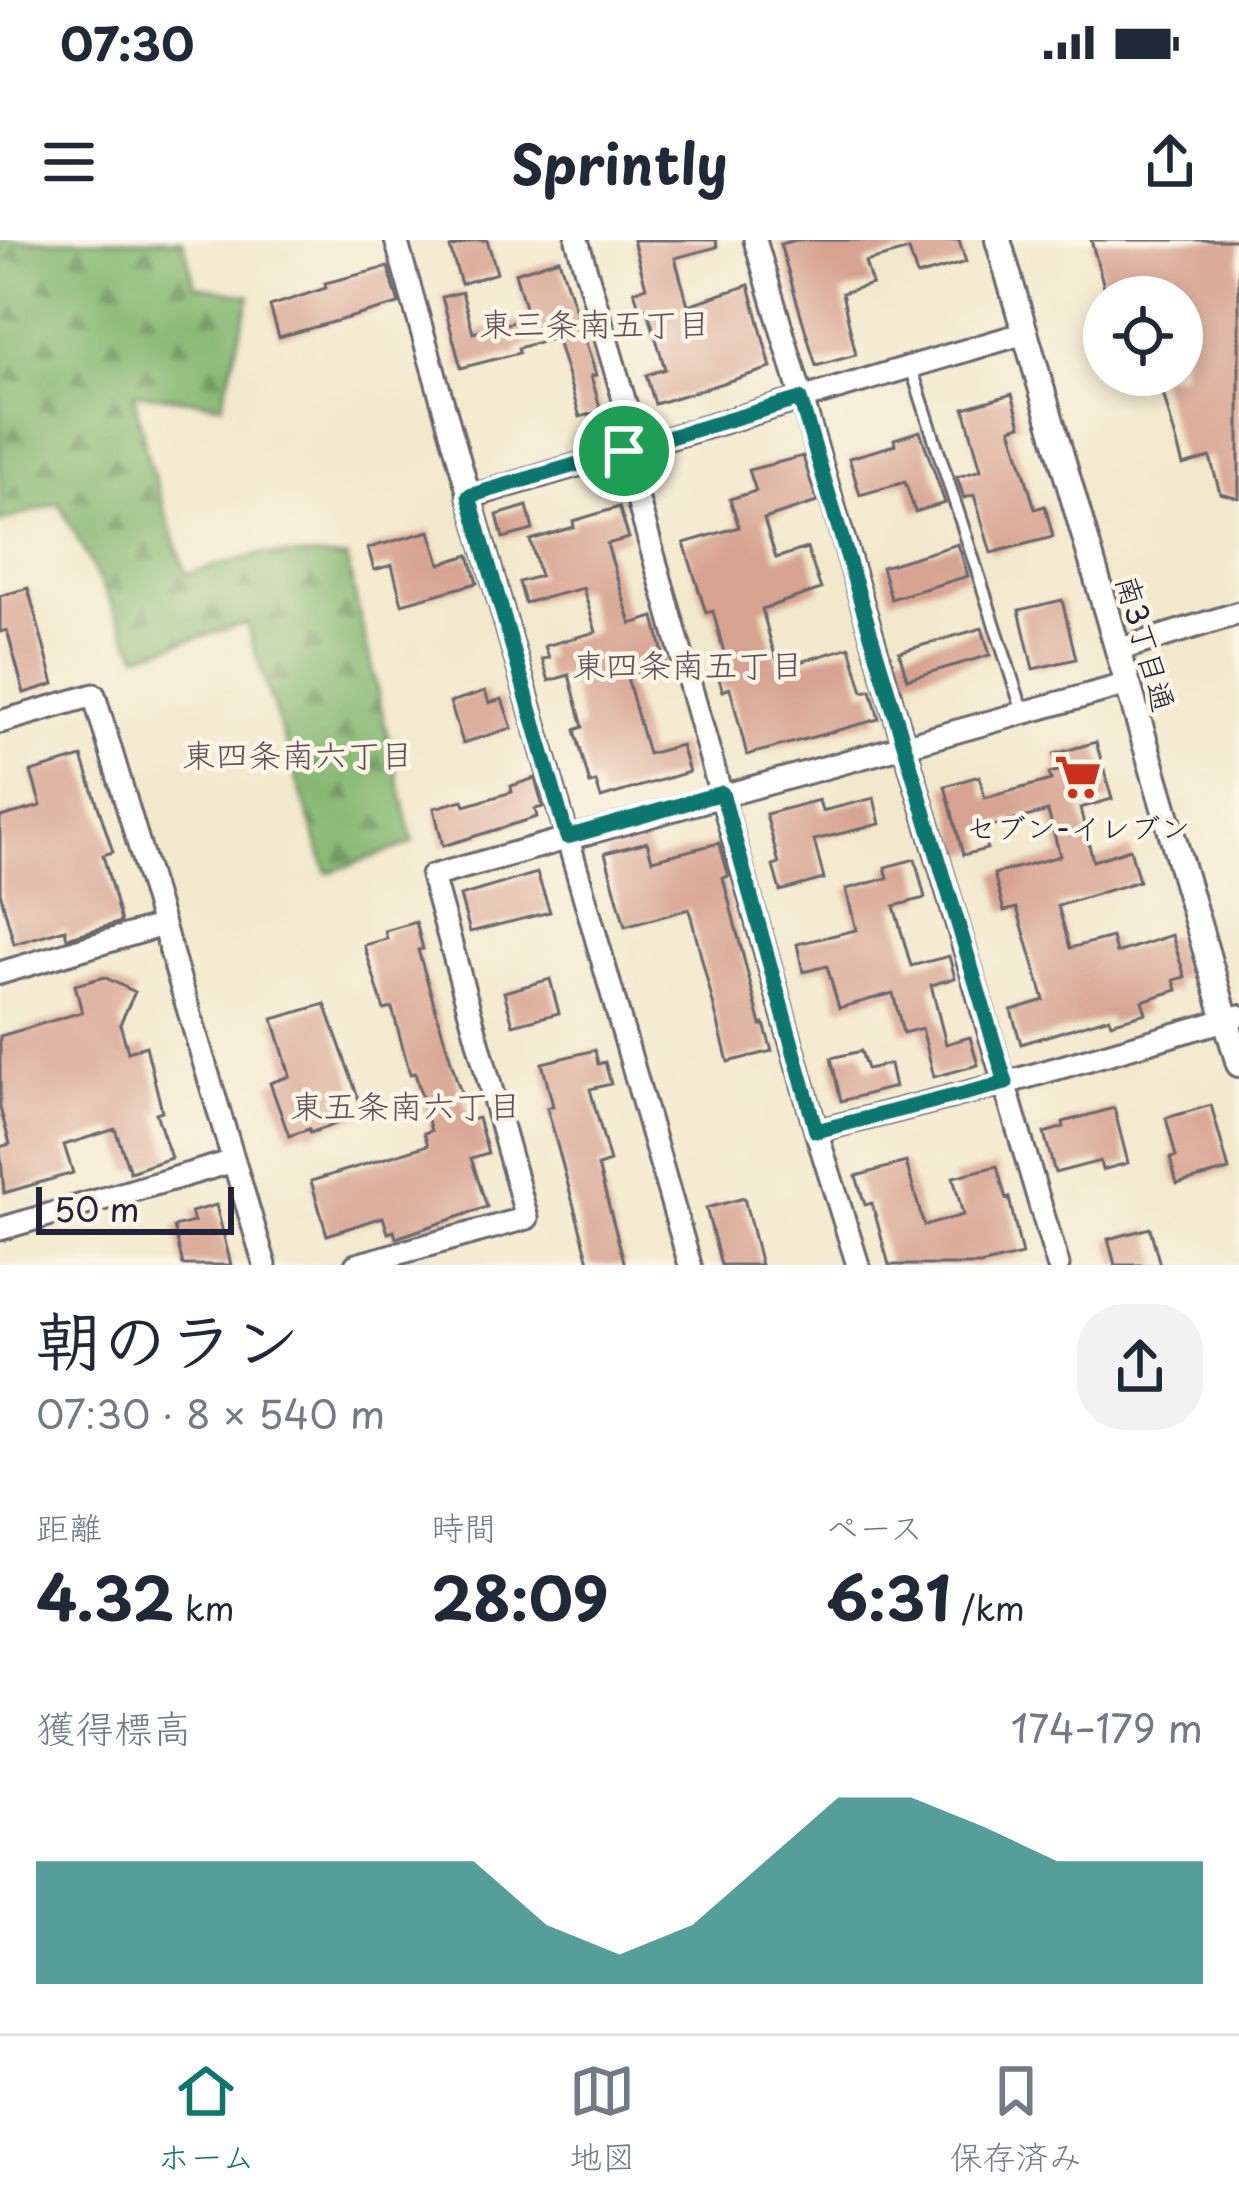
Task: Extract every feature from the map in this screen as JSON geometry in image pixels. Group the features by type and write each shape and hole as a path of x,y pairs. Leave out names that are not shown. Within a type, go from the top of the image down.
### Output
{"street":[{"path":"395,240 690,1265"},
{"path":"577,240 722,793 858,1265"},
{"path":"755,240 1058,1265"},
{"name":"南3丁目通","path":"998,240 1232,1018 1239,1064"},
{"path":"469,496 1025,333"},
{"path":"1118,650 1239,613"},
{"path":"356,1265 527,1218 432,876 1128,684"},
{"path":"0,722 94,695 265,1265"},
{"path":"0,973 163,925"},
{"path":"816,1131 1232,1018"},
{"path":"0,1229 234,1161"}],"lane":[{"path":"910,367 1024,714"}],"green space":[{"path":"0,240 183,240 195,285 250,296 222,404 134,393 148,459 186,574 261,554 346,558 413,843 327,873 246,623 138,655 59,503 0,522"}],"building":[{"path":"487,240 497,273 461,284 450,248"},
{"path":"633,240 716,240 717,247 675,258 688,305 749,285 771,368 655,404 646,375 665,369 647,308 640,310 634,291 646,287"},
{"path":"796,240 959,240 966,262 917,276 909,250 865,262 872,284 842,293 856,355 816,366 780,244"},
{"path":"1091,240 1239,240 1239,498 1220,493 1210,457 1183,465 1164,396 1203,396 1203,276 1101,276"},
{"path":"559,259 596,375 591,376 601,411 580,417 556,337 518,348 519,353 461,368 442,297 462,292 473,333 528,318 515,273"},
{"path":"388,267 399,304 279,337 270,306 326,288 325,283"},
{"path":"1012,394 1021,425 1011,428 1035,509 1045,506 1053,537 991,553 974,495 964,498 957,477 981,470 964,408"},
{"path":"920,431 945,503 915,512 905,482 860,495 849,458 895,445 894,439"},
{"path":"803,456 817,502 764,519 776,558 807,548 821,589 762,609 772,646 780,668 850,647 863,692 871,690 879,719 747,755 730,688 723,691 714,664 726,660 713,611 706,613 684,543 739,527 730,499 756,491 749,470"},
{"path":"527,506 533,530 503,538 497,515"},
{"path":"619,507 629,538 607,544 631,624 654,617 666,666 627,677 648,754 681,745 689,772 601,798 596,782 590,784 575,730 583,727 569,675 549,681 542,659 549,658 545,646 596,632 583,588 525,603 519,582 540,576 530,540"},
{"path":"430,531 440,564 469,555 477,583 402,604 392,565 374,570 368,548"},
{"path":"958,544 968,576 891,599 882,567"},
{"path":"28,588 54,684 24,693 7,630 0,632 0,596"},
{"path":"1062,600 1076,659 1033,669 1019,610"},
{"path":"982,628 990,655 907,679 899,652"},
{"path":"485,691 489,703 502,699 512,728 463,743 450,702"},
{"path":"1096,742 1112,799 1080,808 1093,861 1130,849 1139,881 1058,906 1070,948 1112,937 1116,953 1172,935 1185,977 1174,980 1177,990 1142,1001 1146,1013 1111,1023 1109,1017 1021,1044 1011,1010 1044,1000 1017,908 1004,911 994,874 1060,856 1048,811 981,829 987,849 963,855 945,786 979,776 985,798 1051,780 1049,773 1058,771 1054,754"},
{"path":"82,757 113,852 103,855 121,922 67,938 65,929 14,944 0,892 0,817 41,806 31,772"},
{"path":"535,778 543,807 535,809 537,817 443,846 434,808 463,800 465,806 512,792 511,786"},
{"path":"874,798 880,824 814,840 824,879 780,891 773,866 779,864 766,814 819,800 822,811"},
{"path":"647,842 652,860 719,843 729,876 723,878 772,1051 728,1062 689,909 625,927 605,853"},
{"path":"915,859 925,898 894,906 911,966 949,956 955,978 931,985 946,1044 970,1037 978,1065 934,1077 922,1028 903,1033 893,993 839,1008 827,966 803,972 797,944 856,930 846,889 888,878 885,867"},
{"path":"537,873 550,912 470,932 460,896"},
{"path":"416,922 423,949 418,950 457,1081 471,1120 478,1118 488,1153 471,1158 487,1207 396,1238 394,1231 388,1233 383,1217 327,1235 311,1181 428,1145 424,1133 431,1131 415,1073 410,1074 392,1008 384,1010 364,945 387,939 385,931"},
{"path":"104,977 135,992 120,1024 128,1052 146,1046 162,1111 156,1113 171,1158 130,1172 115,1129 64,1145 73,1173 4,1193 0,1147 10,1144 0,1108 0,1036 82,1012 75,985"},
{"path":"550,979 559,1013 513,1025 504,992"},
{"path":"325,1004 364,1114 289,1136 270,1083 290,1076 273,1019"},
{"path":"595,1050 598,1064 605,1062 611,1084 590,1089 610,1162 598,1166 625,1265 590,1265 547,1108 553,1106 542,1063"},
{"path":"861,1051 867,1069 890,1064 895,1087 841,1101 831,1058"},
{"path":"1211,1105 1229,1170 1177,1184 1166,1118"},
{"path":"1114,1108 1128,1163 1102,1170 1100,1161 1055,1173 1044,1133 1064,1127 1063,1122"},
{"path":"906,1162 924,1226 963,1215 953,1177 997,1166 1022,1255 980,1265 889,1265 872,1203 865,1205 856,1176"},
{"path":"744,1198 761,1265 721,1265 706,1208"},
{"path":"216,1205 231,1265 183,1265 174,1227 194,1222 191,1212"},
{"path":"1150,1228 1160,1265 1115,1265 1108,1239"}],"place":[{"name":"セブン-イレブン","path":"1078,777"}],"district":[{"name":"東三条南五丁目","path":"595,322"},
{"name":"東四条南五丁目","path":"688,663"},
{"name":"東四条南六丁目","path":"298,753"},
{"name":"東五条南六丁目","path":"406,1104"}],"route":[{"path":"800,399 1006,1083 816,1131 722,793 567,837 469,496 624,451 800,399"}]}
